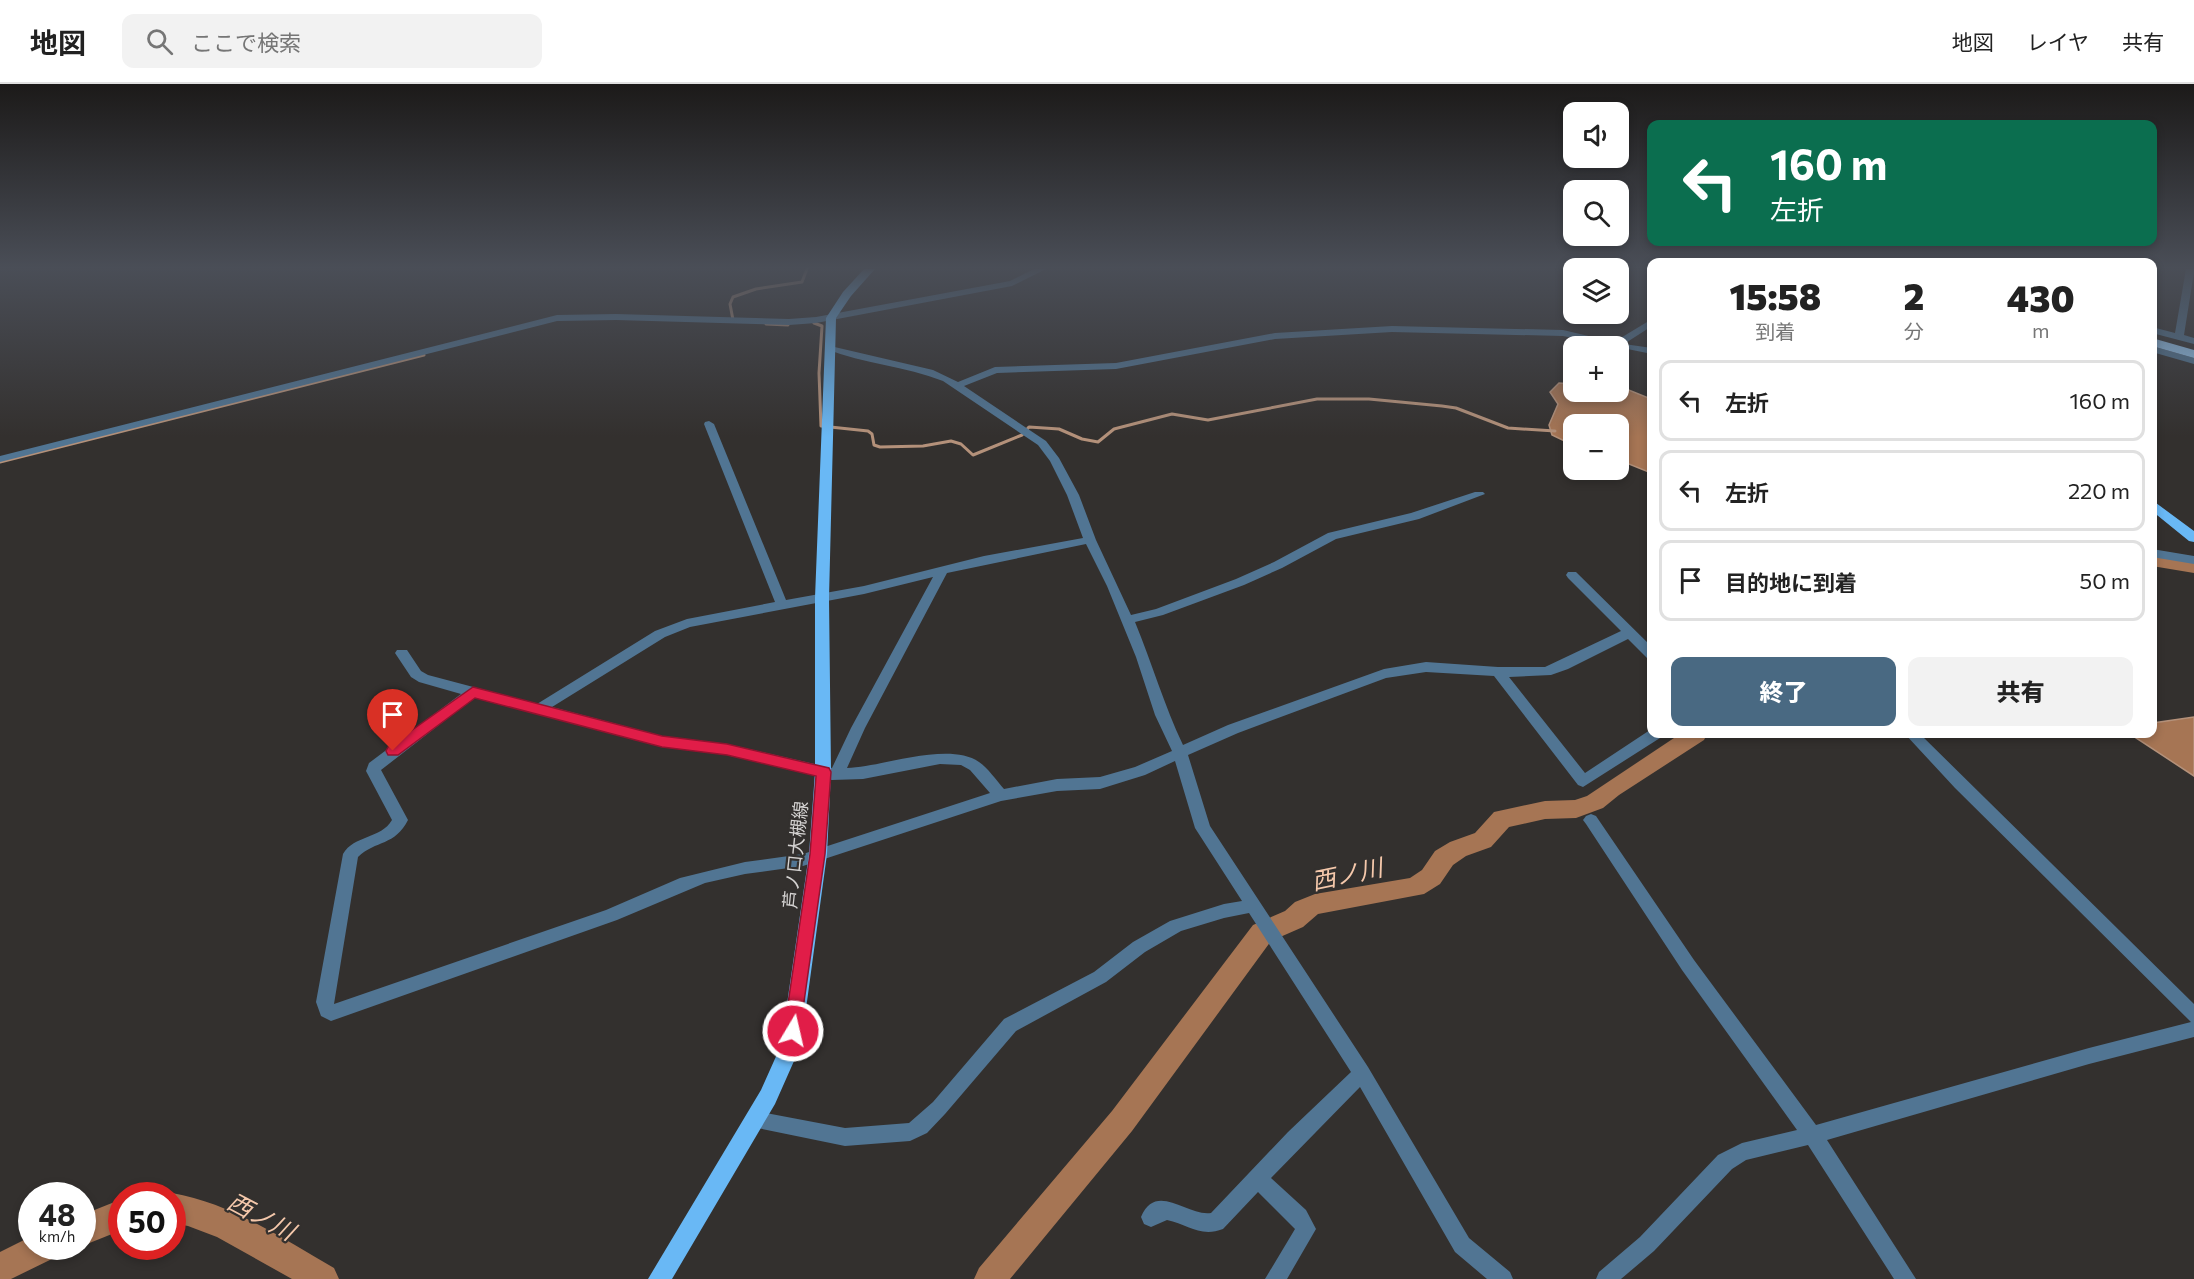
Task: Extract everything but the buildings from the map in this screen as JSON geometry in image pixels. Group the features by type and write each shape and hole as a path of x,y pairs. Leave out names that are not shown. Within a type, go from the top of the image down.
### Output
{"highway":[{"path":"2157,337 2194,348"},
{"path":"2157,343 2194,354"}],"main road":[{"name":"芦ノ口大槻線","path":"659,1279 755,1120 779,1075 788,1052 800,988 830,773 822,598 831,325"},
{"path":"2157,508 2194,538"}],"street":[{"path":"0,459 530,325"},
{"path":"1629,337 1647,325"},
{"path":"2179,337 2181,325"},
{"path":"958,385 995,370 1116,366 1275,336 1392,329 1549,332 1580,336"},
{"path":"2157,331 2194,341"},
{"path":"829,347 849,355 928,372 958,385 1042,443 1055,460 1073,495 1090,540 1150,675 1162,715 1180,753 1203,828 1362,1073 1462,1245 1503,1279"},
{"path":"1629,347 1647,350"},
{"path":"2157,351 2194,361"},
{"path":"709,424 782,605"},
{"path":"1127,620 1159,612 1240,582 1332,536 1415,516 1479,495"},
{"path":"539,709 673,628 702,619 822,598 1035,549 1090,540"},
{"path":"2157,554 2194,560"},
{"path":"830,773 858,728 942,571"},
{"path":"1572,575 1647,651"},
{"path":"473,692 374,766 373,771 400,820 397,828 390,834 361,846 351,854 325,1002 327,1011 331,1013 611,915 680,885 705,877 745,868 802,860 1001,795 1057,785 1100,783 1140,771 1233,729 1384,674 1426,668 1536,673 1555,669 1630,632"},
{"path":"402,653 416,674 424,679 662,741 727,749 830,773 862,773 940,759 957,759 975,766 1001,795"},
{"path":"1498,672 1583,781 1649,738"},
{"path":"1916,738 2194,1014"},
{"path":"1591,820 1688,965 1813,1136 1906,1279"},
{"path":"755,1120 845,1137 910,1132 920,1127 939,1108 1010,1025 1100,977 1139,947 1176,926 1224,911 1252,906"},
{"path":"1606,1279 1647,1244 1725,1162 1742,1152 1813,1136 2089,1056 2194,1029"},
{"path":"1151,1217 1161,1209 1168,1208 1200,1224 1209,1225 1216,1222 1302,1131 1362,1073"},
{"path":"1257,1178 1299,1217 1305,1229 1275,1279"}],"shaded area":[{"path":"1559,383 1563,383 1563,402 1629,402 1629,390 1647,397 1647,471 1629,464 1629,414 1563,414 1563,440 1552,435 1549,425 1558,404 1550,392"},
{"path":"2194,717 2194,776 2136,738 2157,738 2157,722"}],"waterway":[{"path":"783,325 788,325"},
{"path":"819,325 822,326 819,373 821,426 868,431 872,434 874,445 880,447 923,446 951,441 961,444 973,455 1022,435 1029,427 1059,429 1082,439 1098,442 1114,429 1172,414 1208,420 1317,399 1369,399 1442,406 1456,408 1508,428 1555,431"},
{"path":"0,462 424,355"},
{"name":"西ノ川","path":"2157,561 2194,567"},
{"name":"西ノ川","path":"990,1279 1122,1121 1262,933 1294,919 1304,909 1315,904 1415,887 1431,877 1444,858 1458,849 1483,840 1502,819 1545,810 1576,809 1595,802 1611,789 1690,738"},
{"name":"西ノ川","path":"186,1211 228,1226 323,1279"},
{"name":"西ノ川","path":"96,1225 108,1220"},
{"name":"西ノ川","path":"0,1268 18,1259"}],"route":[{"path":"393,751 473,692 662,741 727,749 823,772 818,854 793,1031"}]}
